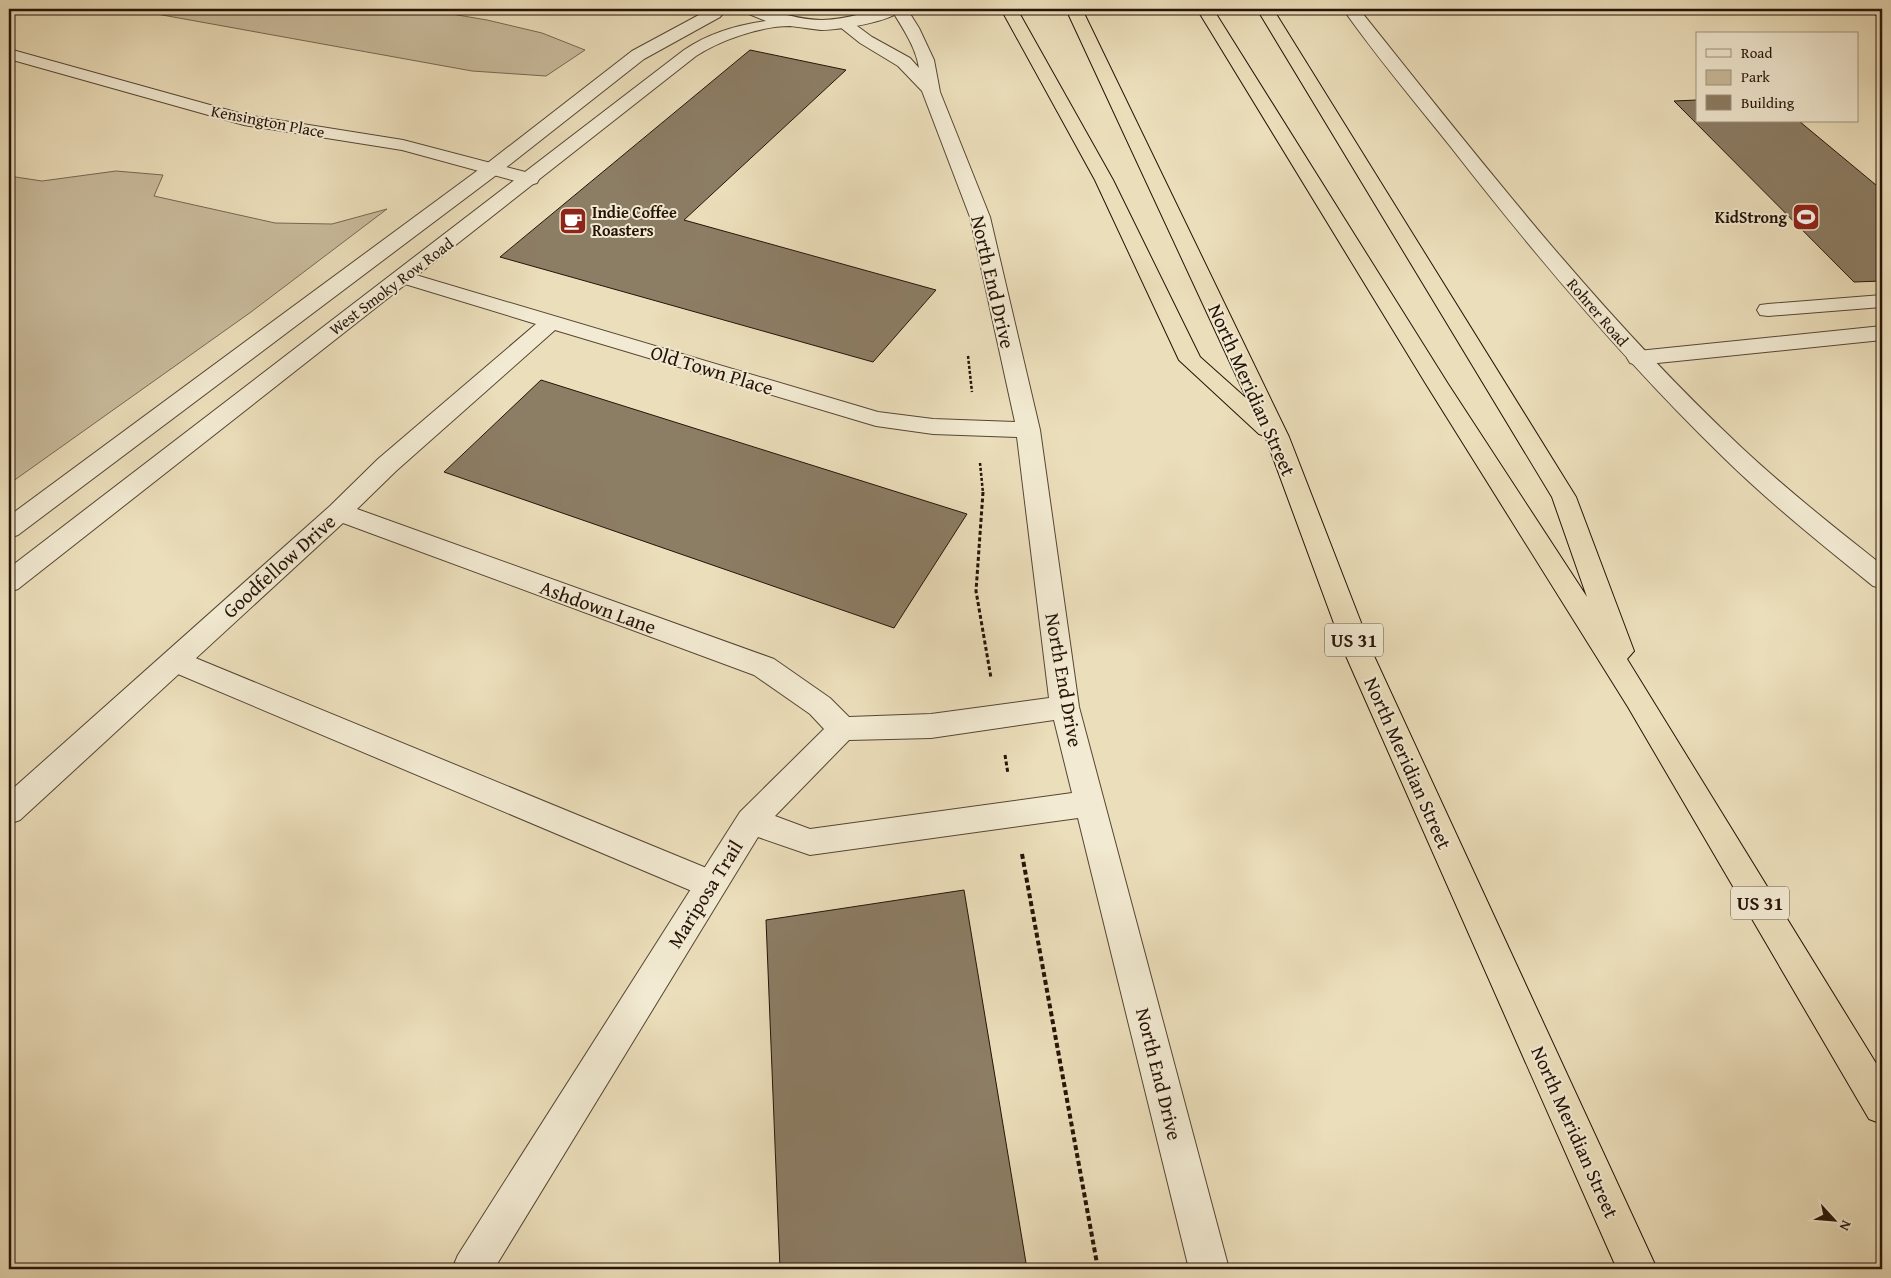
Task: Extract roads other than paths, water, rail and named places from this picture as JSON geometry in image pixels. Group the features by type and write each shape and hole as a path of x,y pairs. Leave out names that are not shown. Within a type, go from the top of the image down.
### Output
{"highway":[{"path":"1009,9 1104,180 1190,360 1277,437"},
{"name":"North Meridian Street","path":"1074,9 1277,437 1360,656 1637,1269"},
{"name":"US 31","path":"1205,9 1437,384 1638,699 1882,1106"},
{"path":"1265,9 1495,387 1564,496 1638,699"}],"street":[{"name":"West Smoky Row Road","path":"9,529 492,169 638,55 714,14 719,9"},
{"path":"750,9 788,22 824,25 865,20 894,9"},
{"name":"North End Drive","path":"899,9 911,28 926,60 930,90 980,217 1028,430 1065,707 1209,1269"},
{"name":"Rohrer Road","path":"1351,9 1537,241 1665,388 1743,464 1831,541 1882,579"},
{"name":"West Smoky Row Road","path":"9,582 708,41 750,28 788,22"},
{"name":"North End Drive","path":"843,23 866,40 904,62 930,90"},
{"name":"Kensington Place","path":"9,54 244,120 384,142 530,179"},
{"name":"Old Town Place","path":"402,277 876,420 912,426 1028,430"},
{"path":"1768,310 1882,301"},
{"name":"Goodfellow Drive","path":"9,811 339,512 388,465 551,322"},
{"path":"1638,358 1882,333"},
{"name":"Ashdown Lane","path":"339,512 764,667 820,706 842,729"},
{"path":"176,660 710,884"},
{"path":"842,729 931,726 1065,707"},
{"name":"Mariposa Trail","path":"472,1269 751,821 842,729"},
{"path":"751,821 810,842 1090,803"}],"place":[{"name":"KidStrong","path":"1806,217"},
{"name":"Indie Coffee Roasters","path":"573,221"}]}
